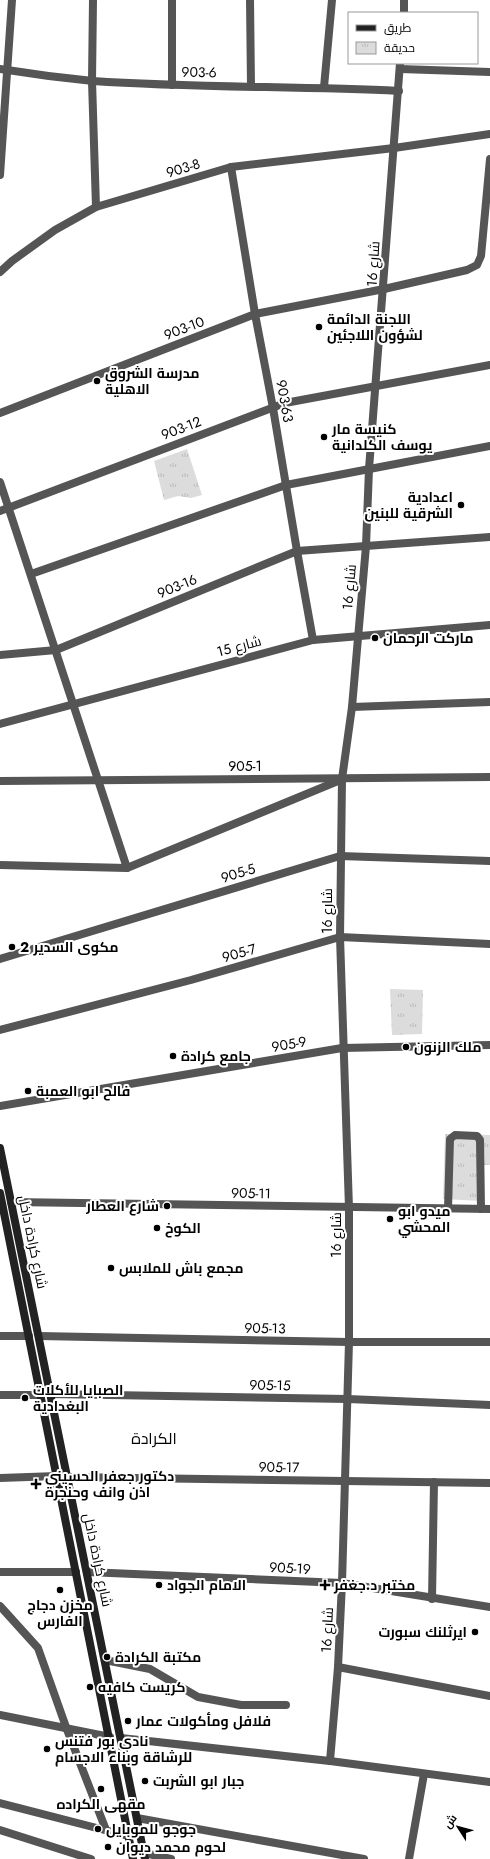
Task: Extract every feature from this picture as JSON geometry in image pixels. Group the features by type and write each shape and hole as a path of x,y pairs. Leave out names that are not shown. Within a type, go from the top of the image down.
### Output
{"main road":[{"name":"شارع كرادة داخل","path":"0,1148 145,1856"},
{"name":"شارع كرادة داخل","path":"0,1193 110,1737 133,1859"}],"street":[{"path":"0,175 4,70 12,0"},
{"path":"92,0 92,80 96,207"},
{"path":"172,0 172,85"},
{"path":"250,0 251,86"},
{"path":"324,87 332,0"},
{"path":"404,0 404,12"},
{"path":"400,66 490,72"},
{"name":"شارع 16","path":"330,1761 338,1667 342,1583 349,1342 349,1208 342,1048 340,937 342,779 352,708 366,546 370,469 400,66"},
{"name":"903-6","path":"4,70 92,80 172,85 324,87 399,92"},
{"name":"903-8","path":"0,272 12,261 55,230 96,207 231,167 394,148 490,134"},
{"name":"903-10","path":"0,413 255,314 384,289 467,270 477,265 481,256 490,159"},
{"name":"903-63","path":"231,167 255,314 314,640"},
{"name":"903-12","path":"4,510 285,403 490,365"},
{"path":"31,574 286,485 490,446"},
{"path":"0,482 4,510 31,574 127,868"},
{"name":"903-16","path":"0,655 56,650 297,551 490,537"},
{"name":"شارع 15","path":"0,724 314,640 358,635 490,625"},
{"path":"352,708 490,702"},
{"name":"905-1","path":"0,781 490,777"},
{"path":"0,865 127,868 342,779"},
{"name":"905-5","path":"0,959 340,856 490,861"},
{"name":"905-7","path":"0,1030 191,980 340,937 490,944"},
{"name":"905-9","path":"0,1106 342,1048 490,1044"},
{"path":"448,1209 450,1139 455,1135 477,1136 480,1140 481,1209"},
{"name":"905-11","path":"11,1202 490,1209"},
{"path":"0,1336 29,1336"},
{"name":"905-13","path":"38,1336 349,1342 490,1342"},
{"name":"905-15","path":"50,1394 348,1399 490,1405"},
{"path":"0,1395 41,1395"},
{"path":"0,1478 57,1476"},
{"name":"905-17","path":"68,1477 490,1483"},
{"path":"432,1599 434,1482"},
{"path":"0,1572 76,1572"},
{"name":"905-19","path":"87,1572 342,1583 432,1599 490,1607"},
{"path":"0,1606 38,1648 66,1727 106,1830"},
{"path":"105,1660 150,1669 198,1697 241,1705 286,1705"},
{"path":"338,1667 490,1696"},
{"path":"0,1715 110,1737"},
{"path":"121,1738 330,1761 490,1782"},
{"path":"409,1859 424,1774"},
{"path":"0,1803 128,1836"},
{"path":"137,1818 364,1859"},
{"path":"0,1830 91,1859"},
{"path":"145,1856 171,1859"}],"green space":[{"path":"187,449 202,495 191,498 178,496 164,500 154,461"},
{"path":"390,989 423,990 422,1034 392,1035"},
{"path":"445,1134 490,1135 490,1165 483,1165 482,1201 443,1199"}],"place":[{"name":"اللجنة الدائمة لشؤون اللاجئين","path":"319,327"},
{"name":"مدرسة الشروق الاهلية","path":"97,381"},
{"name":"كنيسة مار يوسف الكلدانية","path":"324,437"},
{"name":"اعدادية الشرقية للبنين","path":"461,505"},
{"name":"ماركت الرحمان","path":"375,638"},
{"name":"مكوى السدير 2","path":"12,947"},
{"name":"ملك الزنون","path":"406,1047"},
{"name":"جامع كرادة","path":"173,1056"},
{"name":"فالح ابو العمبة","path":"28,1091"},
{"name":"شارع العطار","path":"167,1206"},
{"name":"ميدو ابو المحشي","path":"390,1219"},
{"name":"الكوخ","path":"157,1228"},
{"name":"مجمع باش للملابس","path":"111,1268"},
{"name":"الصبايا للأكلات البغدادية","path":"25,1398"},
{"name":"دكتور جعفر الحسيني اذن وانف وحنجرة","path":"36,1484"},
{"name":"الامام الجواد","path":"159,1585"},
{"name":"مختبر د.جغفر","path":"325,1585"},
{"name":"مخزن دجاج الفارس","path":"60,1590"},
{"name":"ايرثلنك سبورت","path":"475,1632"},
{"name":"مكتبة الكرادة","path":"107,1657"},
{"name":"كريست كافيه","path":"90,1687"},
{"name":"فلافل ومأكولات عمار","path":"128,1721"},
{"name":"نادي بور فتنس للرشاقة وبناء الاجسام","path":"47,1749"},
{"name":"جبار ابو الشربت","path":"145,1781"},
{"name":"مقهى الكراده","path":"101,1789"},
{"name":"جوجو للموبايل","path":"98,1829"},
{"name":"لحوم محمد ديوان","path":"108,1847"}],"district":[{"name":"الكرادة","path":"154,1438"}]}
